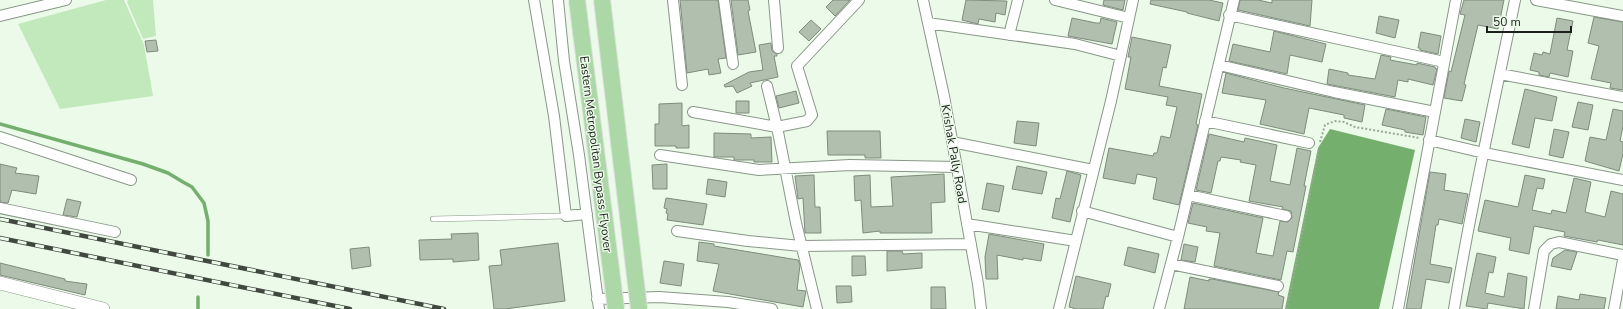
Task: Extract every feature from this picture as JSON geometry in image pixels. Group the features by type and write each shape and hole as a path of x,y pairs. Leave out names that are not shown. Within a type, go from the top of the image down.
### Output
{"main road":[{"name":"Eastern Metropolitan Bypass Flyover","path":"577,0 616,309"},
{"name":"Eastern Metropolitan Bypass Flyover","path":"602,0 639,309"}],"street":[{"path":"0,16 66,0"},
{"path":"534,0 554,116 566,216 587,214"},
{"path":"558,0 564,61 587,214 598,304 659,297 728,302 772,309"},
{"path":"673,0 682,85"},
{"path":"724,0 733,64"},
{"path":"774,0 778,48"},
{"path":"693,112 777,128 807,121 812,114 797,66 859,0"},
{"name":"Krishak Pally Road","path":"923,0 944,96 971,244 981,309"},
{"path":"1008,35 1018,0"},
{"path":"1055,0 1129,18"},
{"path":"1059,309 1121,56 1133,0"},
{"path":"1159,309 1178,237 1234,0"},
{"path":"1398,309 1416,221 1429,140 1456,0"},
{"path":"1454,309 1467,228 1484,154 1515,0"},
{"path":"1536,0 1623,16"},
{"path":"1230,15 1444,62"},
{"path":"928,23 1074,44 1121,56"},
{"path":"1219,65 1334,92 1435,112"},
{"path":"1500,74 1623,97"},
{"path":"767,86 816,309"},
{"path":"1205,121 1309,143"},
{"path":"0,137 131,180"},
{"path":"1429,140 1484,154 1623,180"},
{"path":"952,142 1093,170"},
{"path":"660,156 759,170 850,165 957,167"},
{"path":"1188,195 1286,216"},
{"path":"0,208 115,232"},
{"path":"1082,211 1178,237"},
{"path":"967,224 1076,241"},
{"path":"677,231 748,241 801,246 971,244"},
{"path":"1534,309 1544,251 1551,244 1559,242 1623,256"},
{"path":"1614,309 1623,260"},
{"path":"1171,264 1278,286"},
{"path":"0,283 99,309"}],"lane":[{"path":"433,219 566,216"}],"path":[{"path":"1287,309 1321,136 1325,125 1335,121 1344,122 1355,127 1429,140"}],"shaded area":[{"path":"106,0 124,0 144,45 153,96 60,109 18,24"},
{"path":"128,0 153,0 156,36 143,39 127,2"},
{"path":"1330,129 1415,150 1379,309 1285,309 1318,148"}],"building":[{"path":"680,0 718,0 726,58 718,59 721,73 709,75 708,69 687,73"},
{"path":"731,0 748,0 750,10 748,11 756,52 738,55"},
{"path":"833,0 850,0 835,16 826,7"},
{"path":"966,0 1007,1 1005,15 996,13 995,22 979,19 978,24 962,20"},
{"path":"1104,0 1125,0 1123,10 1103,5"},
{"path":"1151,0 1209,0 1223,3 1219,21 1150,4"},
{"path":"1240,0 1258,0 1272,3 1272,0 1312,0 1310,26 1238,10"},
{"path":"1464,0 1504,0 1498,29 1478,25 1464,84 1466,85 1462,101 1444,98 1449,71 1451,72 1465,15 1460,14"},
{"path":"1379,16 1399,20 1395,38 1376,33"},
{"path":"1594,17 1623,22 1623,90 1610,88 1611,83 1591,79 1599,46 1588,43"},
{"path":"1072,18 1096,23 1100,23 1101,18 1117,22 1112,44 1068,36"},
{"path":"1557,18 1573,21 1567,50 1573,51 1568,77 1550,73 1549,77 1539,75 1539,72 1530,70 1534,53 1542,55 1543,52 1550,54"},
{"path":"811,20 821,29 809,41 799,32"},
{"path":"1274,31 1326,44 1322,62 1290,55 1287,74 1229,61 1233,44 1270,52"},
{"path":"1421,32 1441,36 1438,54 1420,50 1420,48 1418,48"},
{"path":"1132,37 1171,45 1166,68 1163,67 1159,86 1202,94 1196,124 1198,125 1179,205 1153,199 1157,178 1137,174 1135,184 1103,178 1109,148 1153,156 1154,153 1157,153 1161,136 1170,138 1177,107 1166,105 1168,97 1125,89 1131,57 1128,57"},
{"path":"156,40 158,51 147,52 145,41"},
{"path":"771,43 772,51 777,54 777,56 774,56 778,77 750,83 752,86 737,93 733,86 725,87 724,85 749,72 763,70 759,45"},
{"path":"1381,55 1391,57 1390,60 1435,67 1437,69 1433,85 1408,79 1408,82 1398,80 1395,97 1327,84 1329,69 1348,73 1348,75 1375,79"},
{"path":"1226,73 1284,88 1365,105 1362,122 1344,118 1344,115 1309,108 1304,134 1260,124 1266,100 1222,93"},
{"path":"1525,89 1557,97 1552,121 1535,118 1529,148 1512,144"},
{"path":"796,91 799,103 779,108 776,96"},
{"path":"736,101 749,101 749,113 736,113"},
{"path":"1578,102 1593,105 1588,130 1572,127"},
{"path":"682,103 682,126 689,125 689,148 676,148 676,146 655,146 655,124 659,124 659,104"},
{"path":"1386,109 1426,117 1423,135 1405,132 1405,130 1382,125"},
{"path":"1613,109 1623,111 1623,126 1620,141 1623,142 1623,154 1619,171 1585,161 1590,137 1606,140"},
{"path":"1465,119 1480,122 1476,142 1461,138"},
{"path":"1017,121 1039,123 1036,146 1014,143"},
{"path":"1554,129 1569,132 1563,158 1549,155"},
{"path":"827,131 880,131 881,158 865,158 865,155 828,155"},
{"path":"714,133 751,134 751,138 771,137 772,162 734,160 734,157 714,157"},
{"path":"1209,134 1244,142 1245,138 1277,145 1270,181 1290,185 1297,148 1311,151 1304,186 1306,186 1293,252 1287,251 1281,280 1214,266 1220,233 1206,231 1207,227 1188,223 1193,203 1263,218 1256,253 1273,256 1280,221 1288,222 1292,218 1291,211 1282,209 1283,207 1249,201 1256,165 1240,162 1241,160 1221,157 1220,161 1218,161 1211,193 1196,190"},
{"path":"0,164 17,168 15,173 39,176 36,194 12,190 8,203 0,202"},
{"path":"667,164 667,189 653,189 652,165"},
{"path":"1017,166 1047,172 1042,194 1012,189"},
{"path":"1067,171 1081,175 1070,222 1052,218 1056,198 1060,199"},
{"path":"1430,172 1446,174 1444,190 1468,194 1462,224 1439,219 1438,225 1436,225 1430,264 1452,268 1449,283 1426,279 1421,309 1406,309"},
{"path":"944,174 945,202 931,203 932,233 880,233 880,231 863,233 861,200 855,201 854,176 870,175 871,207 893,206 891,177"},
{"path":"814,175 815,207 820,207 821,233 805,233 803,198 798,199 795,176"},
{"path":"1525,175 1545,179 1543,189 1537,188 1532,210 1551,214 1552,210 1566,213 1574,178 1591,182 1585,212 1605,217 1611,191 1623,194 1623,245 1564,236 1565,232 1534,226 1529,254 1509,250 1511,238 1478,231 1485,200 1518,207"},
{"path":"708,179 727,182 725,197 706,194"},
{"path":"987,183 1004,186 999,212 982,209"},
{"path":"666,198 707,204 703,225 667,220 667,209 664,208"},
{"path":"67,199 81,202 77,217 63,215"},
{"path":"478,233 479,260 453,262 453,259 420,260 419,240 452,239 451,234"},
{"path":"989,234 1044,244 1041,261 1023,258 1023,260 997,255 998,279 986,279 985,257"},
{"path":"699,242 714,244 714,246 798,260 800,265 797,290 806,291 803,307 713,291 719,264 697,261"},
{"path":"558,243 565,301 505,309 494,309 489,266 502,265 500,250"},
{"path":"1184,244 1198,247 1195,262 1181,260"},
{"path":"369,247 371,266 352,269 350,249"},
{"path":"1128,247 1159,254 1155,273 1124,265"},
{"path":"1565,250 1577,252 1571,270 1551,266 1553,258"},
{"path":"887,251 902,251 903,254 922,253 922,268 887,271"},
{"path":"1477,253 1496,257 1493,273 1489,272 1485,293 1504,297 1508,273 1527,277 1524,309 1488,303 1487,309 1466,306"},
{"path":"852,256 865,256 866,275 852,276"},
{"path":"664,261 684,264 681,286 660,283"},
{"path":"0,263 65,279 65,281 87,284 85,295 0,275"},
{"path":"1076,276 1111,284 1103,309 1076,309 1069,307"},
{"path":"1190,277 1209,281 1209,279 1212,279 1279,292 1278,295 1284,297 1282,309 1184,309"},
{"path":"836,286 851,286 852,302 837,303"},
{"path":"931,287 945,287 946,309 931,309"},
{"path":"1580,294 1606,298 1604,309 1556,309 1558,296 1579,300"}],"waterway":[{"path":"0,124 143,164 168,173 192,187 204,203 208,221 208,255"},
{"path":"198,297 198,309"}],"railway":[{"path":"0,219 444,309"},
{"path":"0,238 350,309"}]}
